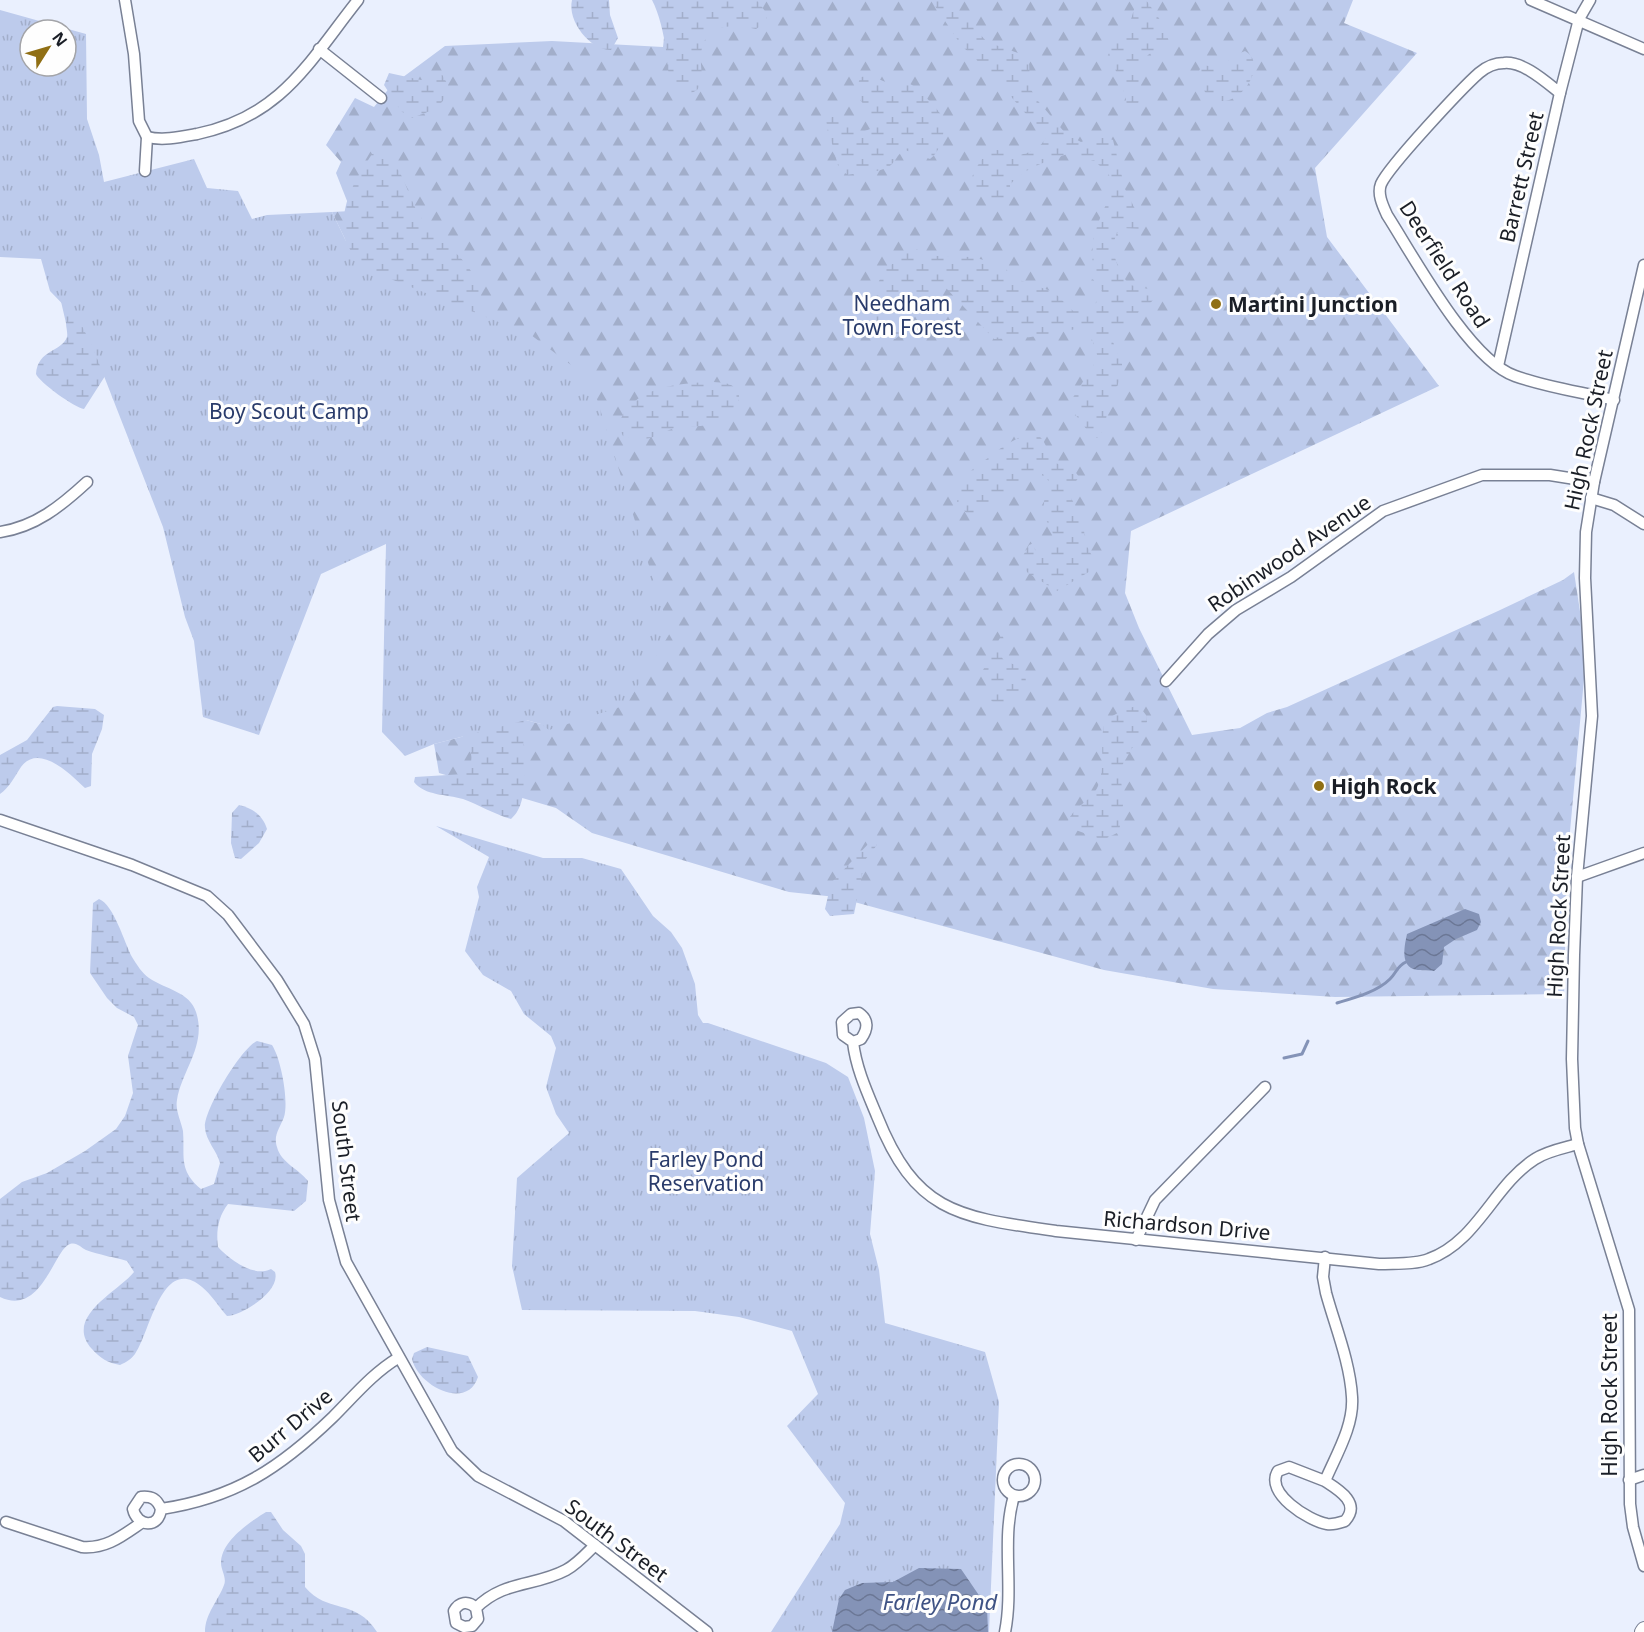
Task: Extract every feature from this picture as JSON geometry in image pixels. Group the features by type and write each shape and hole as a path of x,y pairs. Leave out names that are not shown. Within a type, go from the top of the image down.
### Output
{"street":[{"path":"125,0 134,54 139,122 147,137 145,171"},
{"path":"147,137 179,137 201,133 253,116 288,89 358,0"},
{"path":"1531,0 1644,49"},
{"name":"Barrett Street","path":"1498,366 1560,93 1579,19 1590,0"},
{"path":"319,49 381,98"},
{"name":"Deerfield Road","path":"1560,93 1534,74 1507,62 1492,65 1463,90 1381,185 1380,199 1393,224 1460,327 1480,352 1513,375 1614,400"},
{"name":"High Rock Street","path":"1644,265 1594,482 1586,532 1585,578 1592,716 1577,877 1573,1016 1575,1128 1578,1144 1629,1310 1629,1479 1633,1527 1644,1566"},
{"name":"Robinwood Avenue","path":"1166,681 1220,623 1310,565 1383,511 1482,474 1550,475 1594,482"},
{"path":"0,531 19,528 46,515 87,482"},
{"path":"1591,498 1614,505 1644,524"},
{"name":"South Street","path":"0,820 132,865 207,896 228,915 277,980 304,1024 315,1059 329,1200 346,1262 452,1451 467,1468 555,1516 707,1632"},
{"path":"1577,877 1644,854"},
{"name":"Richardson Drive","path":"853,1042 857,1065 894,1155 908,1176 934,1200 970,1215 1006,1224 1136,1240 1379,1264 1430,1259 1467,1234 1520,1170 1536,1158 1578,1144"},
{"path":"1136,1240 1155,1200 1265,1087"},
{"path":"1325,1257 1323,1277 1326,1293 1353,1398 1340,1448 1325,1480"},
{"name":"Burr Drive","path":"141,1523 152,1524 158,1520 161,1509 187,1506 236,1490 267,1473 303,1446 379,1372 398,1358"},
{"path":"1289,1467 1325,1480 1347,1497 1351,1507 1350,1515 1345,1521 1336,1524 1319,1522 1294,1508 1277,1489 1275,1481 1278,1471 1289,1467"},
{"path":"1629,1479 1644,1475"},
{"path":"6,1522 82,1547 94,1548 108,1545 141,1523 135,1517 133,1509 141,1497 150,1496 158,1501 161,1509"},
{"path":"1005,1632 1011,1582 1010,1513 1014,1496"},
{"path":"476,1608 504,1588 566,1570 595,1545"}],"green space":[{"path":"572,0 609,0 610,15 618,38 611,50 595,45 582,33 573,17"},
{"path":"652,0 675,0 683,6 694,0 757,0 767,14 766,22 756,29 727,27 716,29 709,34 701,52 703,81 697,90 680,94 671,83 663,31"},
{"name":"Needham Town Forest","path":"668,0 1353,0 1344,23 1417,53 1315,168 1327,237 1439,386 1131,531 1125,593 1139,628 1192,735 1240,728 1267,713 1287,707 1498,611 1563,580 1574,572 1583,631 1584,679 1567,864 1564,994 1335,997 1213,989 1104,970 836,897 789,892 592,833 556,808 439,773 434,744 526,720 541,724 514,330 358,266 332,212 351,211 336,173 341,162 326,145 355,98 374,107 391,86 445,46 552,41 663,47"},
{"path":"931,0 942,0 944,4 957,9 987,42 1021,54 1029,61 1030,88 1066,134 1081,142 1101,135 1113,140 1125,189 1142,223 1141,229 1121,228 1117,234 1114,249 1117,265 1130,285 1153,290 1156,297 1121,328 1113,342 1122,364 1122,376 1108,403 1105,428 1097,438 1093,438 1075,414 1072,399 1098,358 1088,327 1025,338 994,339 946,288 939,287 927,298 902,334 895,339 884,339 873,320 872,305 885,270 909,250 915,249 937,256 971,257 1002,264 1013,278 1054,292 1073,311 1088,309 1103,297 1101,288 1091,278 1094,236 1113,186 1109,175 1094,160 1083,162 1070,153 1037,165 1022,174 1010,185 1010,201 980,196 969,190 974,172 987,154 997,150 1010,155 1026,153 1040,145 1046,137 994,77 961,45"},
{"path":"1137,0 1146,0 1163,24 1169,41 1165,48 1151,53 1143,60 1140,69 1139,100 1136,110 1128,120 1125,114 1126,97 1107,48 1127,32"},
{"name":"Boy Scout Camp","path":"0,10 29,18 18,18 18,78 78,78 78,32 86,34 87,119 99,155 104,182 194,159 207,188 238,191 252,219 267,215 332,212 358,266 531,335 591,380 670,633 626,705 549,730 541,724 526,720 434,744 405,756 382,732 386,544 321,574 259,735 203,717 194,641 185,617 163,527 93,348 80,322 50,291 41,259 0,257"},
{"path":"0,39 18,55 18,78 33,78 107,373 84,409 58,394 36,374 45,355 60,346 67,337 66,323"},
{"path":"1245,51 1252,57 1254,66 1248,85 1240,94 1231,99 1221,101 1208,96 1198,73 1202,65 1223,65"},
{"path":"440,71 448,85 441,104 411,118 401,111 384,85 389,73 421,80"},
{"path":"870,76 899,85 910,84 924,95 943,117 943,137 934,156 930,159 905,150 892,164 883,169 848,175 839,169 826,122 834,115 839,115 862,132 873,128 875,118 860,99 857,89 861,77"},
{"path":"383,153 401,174 420,216 465,263 477,282 479,291 473,318 527,715 524,727 522,798 518,810 511,819 463,799 424,790 414,782 415,777 464,774 471,763 471,752 458,731 393,585 355,269 345,236 344,222 349,196 362,169 372,154"},
{"path":"708,382 729,384 737,390 738,402 722,418 710,424 672,429 649,438 623,436 618,426 624,413 643,395 681,384"},
{"path":"1032,431 1044,441 1051,458 1063,467 1074,470 1079,477 1071,488 1071,498 1082,518 1086,544 1095,562 1092,570 1057,591 1028,573 1019,563 1029,545 1034,543 1035,550 1042,554 1053,543 1053,533 1045,518 1044,509 1048,480 1042,474 1020,480 995,503 977,513 967,514 957,502 960,479 1005,445"},
{"path":"1002,634 1006,644 1002,658 1019,667 1026,680 1022,693 1017,698 997,703 991,701 990,685 982,672"},
{"path":"1139,706 1146,715 1147,722 1119,771 1124,798 1119,832 1103,840 1073,829 1068,822 1070,817 1098,786 1105,720 1127,708"},
{"path":"53,707 95,709 104,715 102,729 92,754 91,786 85,788 54,763 37,758 28,760 0,794 0,755 27,740"},
{"path":"239,805 256,813 263,820 267,829 259,843 241,859 235,858 231,843 232,813"},
{"name":"Farley Pond Reservation","path":"436,826 543,858 582,858 621,869 653,916 671,932 682,948 695,984 698,1015 703,1023 826,1063 848,1077 864,1118 875,1171 870,1234 879,1270 885,1323 985,1352 999,1402 989,1632 771,1632 840,1524 845,1503 787,1426 818,1394 792,1331 739,1317 695,1311 522,1310 512,1266 517,1178 569,1133 556,1114 546,1087 556,1048 551,1036 524,1014 511,991 483,975 465,951 479,897 477,887 489,857"},
{"path":"872,840 877,845 865,860 854,914 830,916 825,909 831,883"},
{"path":"99,899 114,916 132,957 142,971 155,982 183,995 193,1005 196,1012 199,1024 196,1046 180,1089 177,1104 183,1131 184,1162 194,1182 201,1189 214,1184 220,1163 206,1133 206,1120 210,1108 233,1067 257,1041 272,1045 283,1080 286,1101 284,1117 276,1135 279,1153 308,1181 306,1201 294,1211 228,1204 220,1219 217,1241 218,1247 223,1252 242,1266 257,1271 271,1269 275,1272 275,1279 267,1294 251,1307 227,1316 202,1287 188,1279 177,1280 167,1288 159,1300 135,1354 120,1365 104,1360 92,1349 85,1337 84,1326 96,1306 134,1272 127,1261 91,1252 77,1244 70,1244 58,1257 45,1280 26,1298 14,1301 0,1297 0,1199 22,1182 47,1173 85,1151 116,1129 125,1116 133,1093 128,1056 138,1025 134,1017 117,1008 107,998 90,973 93,903"},
{"path":"427,1347 468,1356 478,1377 472,1387 464,1392 443,1391 423,1378 412,1359 414,1353"},
{"path":"266,1512 271,1512 283,1530 301,1546 305,1554 305,1587 323,1601 360,1614 377,1632 205,1632 209,1613 225,1582 221,1563 226,1547 238,1533"}],"water":[{"path":"1465,909 1479,914 1481,922 1477,930 1444,947 1442,964 1434,971 1415,970 1409,966 1404,953 1407,934"},
{"name":"Farley Pond","path":"919,1568 961,1569 987,1607 988,1632 832,1632 839,1599 845,1590 862,1583 893,1582"}],"waterway":[{"path":"1337,1003 1379,988 1406,962"},
{"path":"1284,1058 1302,1054 1308,1041"}],"place":[{"name":"Martini Junction","path":"1216,304"},
{"name":"High Rock","path":"1319,786"}]}
